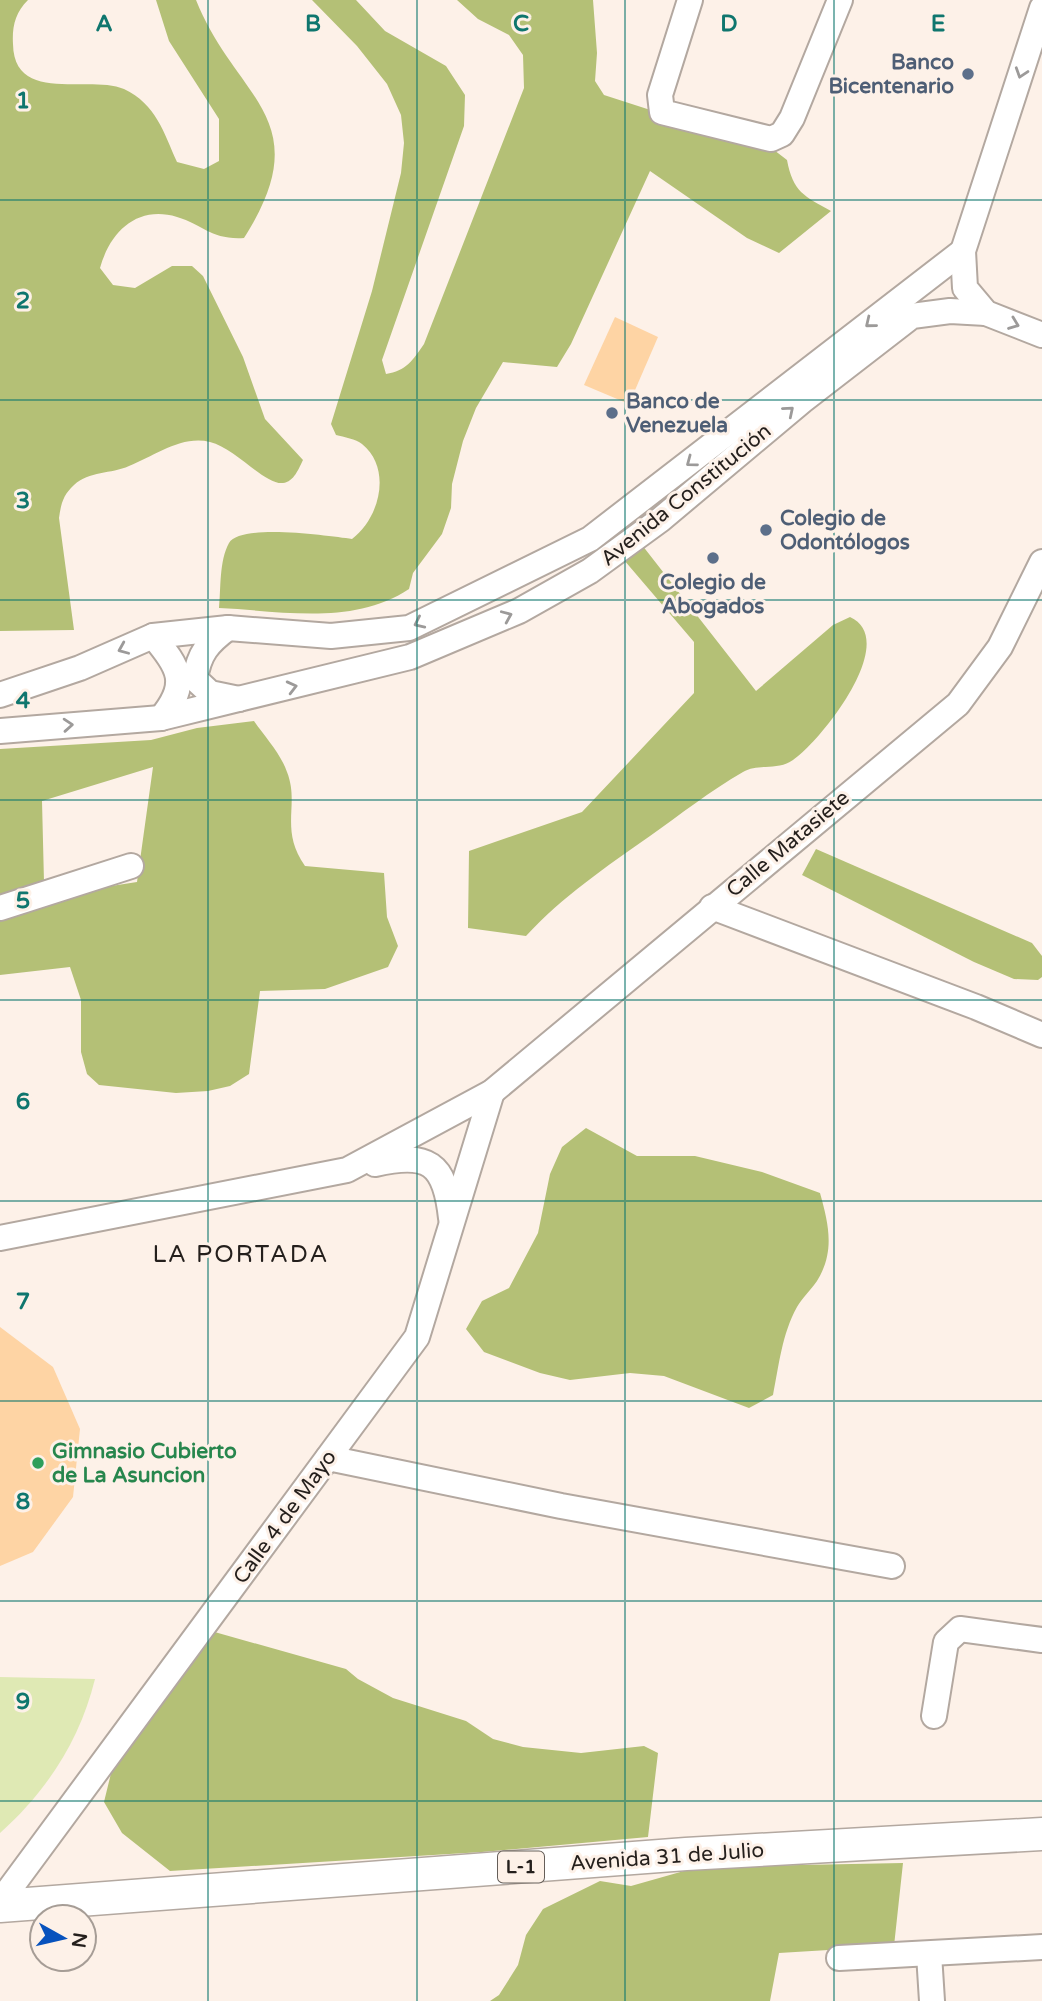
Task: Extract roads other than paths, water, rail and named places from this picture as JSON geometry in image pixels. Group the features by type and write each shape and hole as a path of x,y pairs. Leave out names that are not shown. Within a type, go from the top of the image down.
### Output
{"main road":[{"name":"Avenida 31 de Julio","path":"0,1904 686,1854 1042,1834"}],"street":[{"path":"690,0 660,95 662,112 771,139 782,134 792,118 839,0"},
{"path":"986,313 965,288 963,251 1042,8"},
{"name":"Avenida Constitución","path":"0,731 161,718 410,657 519,611 590,571 660,520 802,401 910,304 963,251"},
{"path":"910,304 950,311 986,313 1042,335"},
{"name":"Avenida Constitución","path":"0,695 79,668 153,636 228,628 331,636 409,628 590,539 910,304"},
{"name":"Calle Matasiete","path":"347,1170 492,1092 958,704 1035,593 1042,562"},
{"path":"228,628 205,645 197,661 195,679 210,693 242,699"},
{"path":"153,636 177,665 179,680 176,700 161,718"},
{"path":"0,908 131,866"},
{"path":"712,907 976,1007 1042,1035"},
{"name":"Calle 4 de Mayo","path":"0,1904 417,1337 492,1092"},
{"path":"0,1237 400,1158 418,1158 443,1176 451,1225"},
{"path":"328,1458 561,1506 892,1566"},
{"path":"934,1716 946,1642 960,1629 1042,1640"},
{"path":"839,1958 1042,1947"},
{"path":"929,1954 932,2001"}],"place":[{"name":"Banco Bicentenario","path":"968,74"},
{"name":"Banco de Venezuela","path":"612,413"},
{"name":"Colegio de Odontólogos","path":"766,530"},
{"name":"Colegio de Abogados","path":"713,558"},
{"name":"Gimnasio Cubierto de La Asuncion","path":"38,1463"}],"district":[{"name":"LA PORTADA","path":"241,1254"}]}
